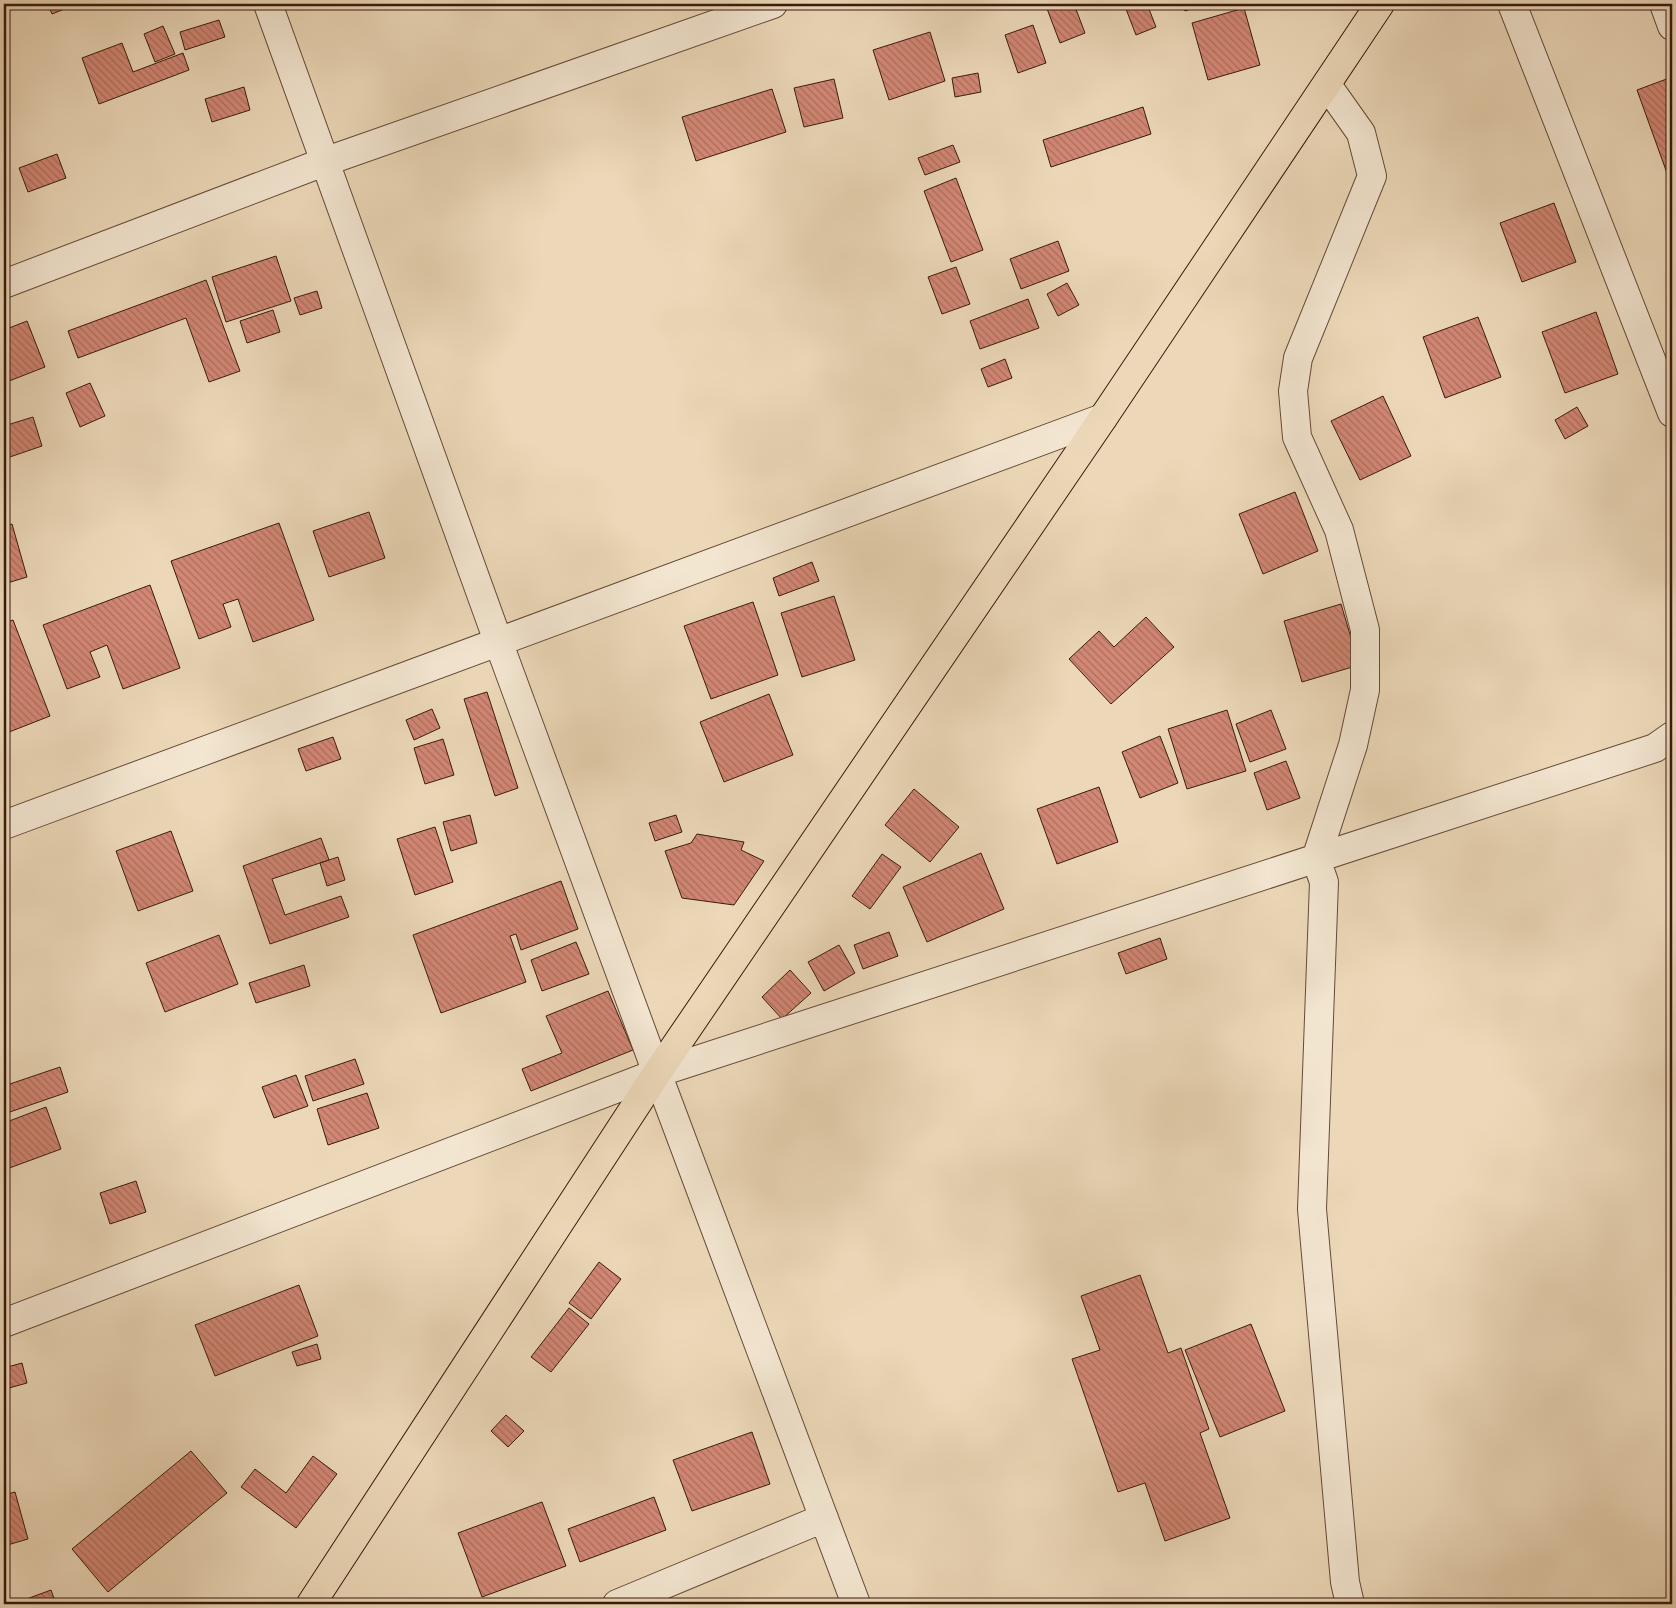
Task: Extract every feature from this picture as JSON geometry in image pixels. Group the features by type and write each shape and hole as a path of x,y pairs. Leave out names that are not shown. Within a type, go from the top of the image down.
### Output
{"main road":[{"path":"311,1604 657,1073 1103,418 1380,4"}],"street":[{"path":"268,4 498,641 856,1604"},
{"path":"4,284 324,162 773,4"},
{"path":"1512,4 1672,413"},
{"path":"1664,4 1672,26"},
{"path":"1326,85 1360,133 1372,176 1298,358 1293,392 1298,437 1339,530 1366,630 1365,690 1353,745 1316,859 1324,882 1312,1209 1345,1582 1350,1604"},
{"path":"4,825 1103,418"},
{"path":"4,1323 657,1073 1655,748 1672,736"},
{"path":"617,1604 824,1518"}],"building":[{"path":"48,4 77,4 52,14"},
{"path":"1051,4 1074,4 1085,33 1060,43 1046,6"},
{"path":"1140,4 1147,4 1156,27 1136,35 1126,9"},
{"path":"1183,4 1206,4 1185,11"},
{"path":"1244,8 1260,65 1208,80 1192,23"},
{"path":"219,20 225,37 185,50 180,32"},
{"path":"1033,25 1046,63 1018,73 1005,35"},
{"path":"163,26 175,54 155,62 144,34"},
{"path":"930,32 945,81 889,100 873,50"},
{"path":"122,43 133,72 183,53 189,70 99,104 82,58"},
{"path":"978,73 981,92 955,97 952,78"},
{"path":"1672,77 1672,187 1637,90"},
{"path":"834,79 843,118 804,127 794,88"},
{"path":"244,87 250,110 212,122 205,99"},
{"path":"772,89 786,132 696,161 682,117"},
{"path":"1143,107 1151,134 1051,167 1043,140"},
{"path":"953,145 960,162 925,175 918,158"},
{"path":"57,154 66,178 28,192 19,168"},
{"path":"956,178 983,250 951,262 924,191"},
{"path":"1554,203 1576,262 1522,282 1500,223"},
{"path":"1058,241 1069,271 1021,289 1010,259"},
{"path":"276,256 291,301 226,322 212,277"},
{"path":"956,267 970,304 942,314 928,277"},
{"path":"206,280 240,371 209,382 186,318 78,358 68,331"},
{"path":"1067,283 1079,305 1058,316 1047,294"},
{"path":"317,291 322,308 300,315 294,298"},
{"path":"1028,299 1039,328 980,349 970,321"},
{"path":"273,310 280,332 247,343 240,321"},
{"path":"1596,312 1618,374 1565,393 1542,332"},
{"path":"1478,317 1501,377 1445,398 1423,337"},
{"path":"27,321 45,367 4,383 4,330"},
{"path":"1005,359 1012,378 988,387 981,369"},
{"path":"90,383 105,416 80,427 66,393"},
{"path":"1383,396 1411,456 1360,480 1331,421"},
{"path":"1577,407 1588,426 1565,439 1555,420"},
{"path":"33,417 42,446 4,459 4,426"},
{"path":"1295,492 1318,551 1263,574 1239,514"},
{"path":"369,512 385,558 329,577 313,531"},
{"path":"279,523 314,620 253,642 238,599 223,604 231,627 199,639 171,561"},
{"path":"12,524 27,577 4,584 4,527"},
{"path":"812,562 819,581 779,596 773,578"},
{"path":"150,585 180,668 123,689 107,645 90,652 100,677 67,689 43,625"},
{"path":"834,596 855,660 802,677 781,613"},
{"path":"753,602 778,675 711,699 684,626"},
{"path":"1341,604 1359,665 1302,682 1284,621"},
{"path":"1146,617 1174,647 1111,704 1069,659 1099,631 1114,647"},
{"path":"13,620 50,716 4,734 4,623"},
{"path":"487,692 518,788 495,796 464,699"},
{"path":"769,694 793,755 724,782 700,722"},
{"path":"432,709 440,728 414,740 406,720"},
{"path":"1227,710 1246,771 1187,789 1168,729"},
{"path":"1271,710 1286,749 1250,762 1236,724"},
{"path":"1160,736 1178,783 1140,798 1122,752"},
{"path":"333,737 341,759 306,771 298,749"},
{"path":"443,739 454,775 425,784 414,748"},
{"path":"1286,761 1300,798 1267,810 1254,773"},
{"path":"1099,787 1118,842 1057,864 1037,809"},
{"path":"914,789 959,827 930,862 885,825"},
{"path":"470,815 477,843 451,851 443,822"},
{"path":"676,815 682,832 655,841 649,823"},
{"path":"435,827 453,882 415,895 397,839"},
{"path":"171,831 193,891 138,911 116,851"},
{"path":"697,834 744,842 741,850 764,861 734,905 682,898 665,851 691,843"},
{"path":"321,838 329,860 272,879 285,915 341,896 349,917 270,944 243,866"},
{"path":"981,853 1004,909 927,942 903,887"},
{"path":"882,854 901,867 870,909 852,896"},
{"path":"338,857 345,880 327,886 320,863"},
{"path":"561,881 578,929 521,950 516,934 510,936 526,982 441,1013 413,935"},
{"path":"889,932 898,956 863,969 854,945"},
{"path":"219,935 238,984 165,1012 146,963"},
{"path":"1160,938 1167,959 1126,974 1118,953"},
{"path":"576,942 589,974 542,991 531,960"},
{"path":"839,945 855,973 824,991 808,962"},
{"path":"304,965 310,986 256,1003 249,983"},
{"path":"790,970 811,993 782,1019 762,997"},
{"path":"608,991 633,1050 531,1091 522,1069 562,1053 546,1016"},
{"path":"355,1059 364,1084 313,1101 305,1076"},
{"path":"60,1067 68,1092 4,1114 4,1086"},
{"path":"296,1075 308,1106 274,1118 262,1087"},
{"path":"367,1093 379,1128 328,1145 317,1109"},
{"path":"46,1107 61,1149 4,1170 4,1123"},
{"path":"136,1181 146,1212 110,1224 100,1193"},
{"path":"599,1262 621,1279 591,1319 569,1303"},
{"path":"1140,1275 1168,1353 1181,1348 1209,1429 1200,1433 1230,1518 1165,1541 1145,1483 1118,1492 1072,1359 1100,1350 1081,1296"},
{"path":"299,1285 318,1336 215,1376 195,1325"},
{"path":"569,1308 589,1324 551,1372 531,1357"},
{"path":"1251,1324 1285,1411 1220,1437 1185,1350"},
{"path":"317,1344 321,1359 297,1366 292,1352"},
{"path":"22,1363 27,1383 9,1388 4,1368"},
{"path":"506,1415 524,1431 508,1447 491,1431"},
{"path":"752,1432 770,1484 692,1511 673,1460"},
{"path":"191,1451 227,1493 108,1592 72,1549"},
{"path":"313,1456 337,1474 296,1528 241,1487 255,1469 286,1493"},
{"path":"15,1492 28,1539 4,1546 4,1495"},
{"path":"654,1497 666,1530 580,1562 568,1529"},
{"path":"542,1502 566,1566 482,1597 458,1533"},
{"path":"51,1590 56,1604 13,1604"}]}
